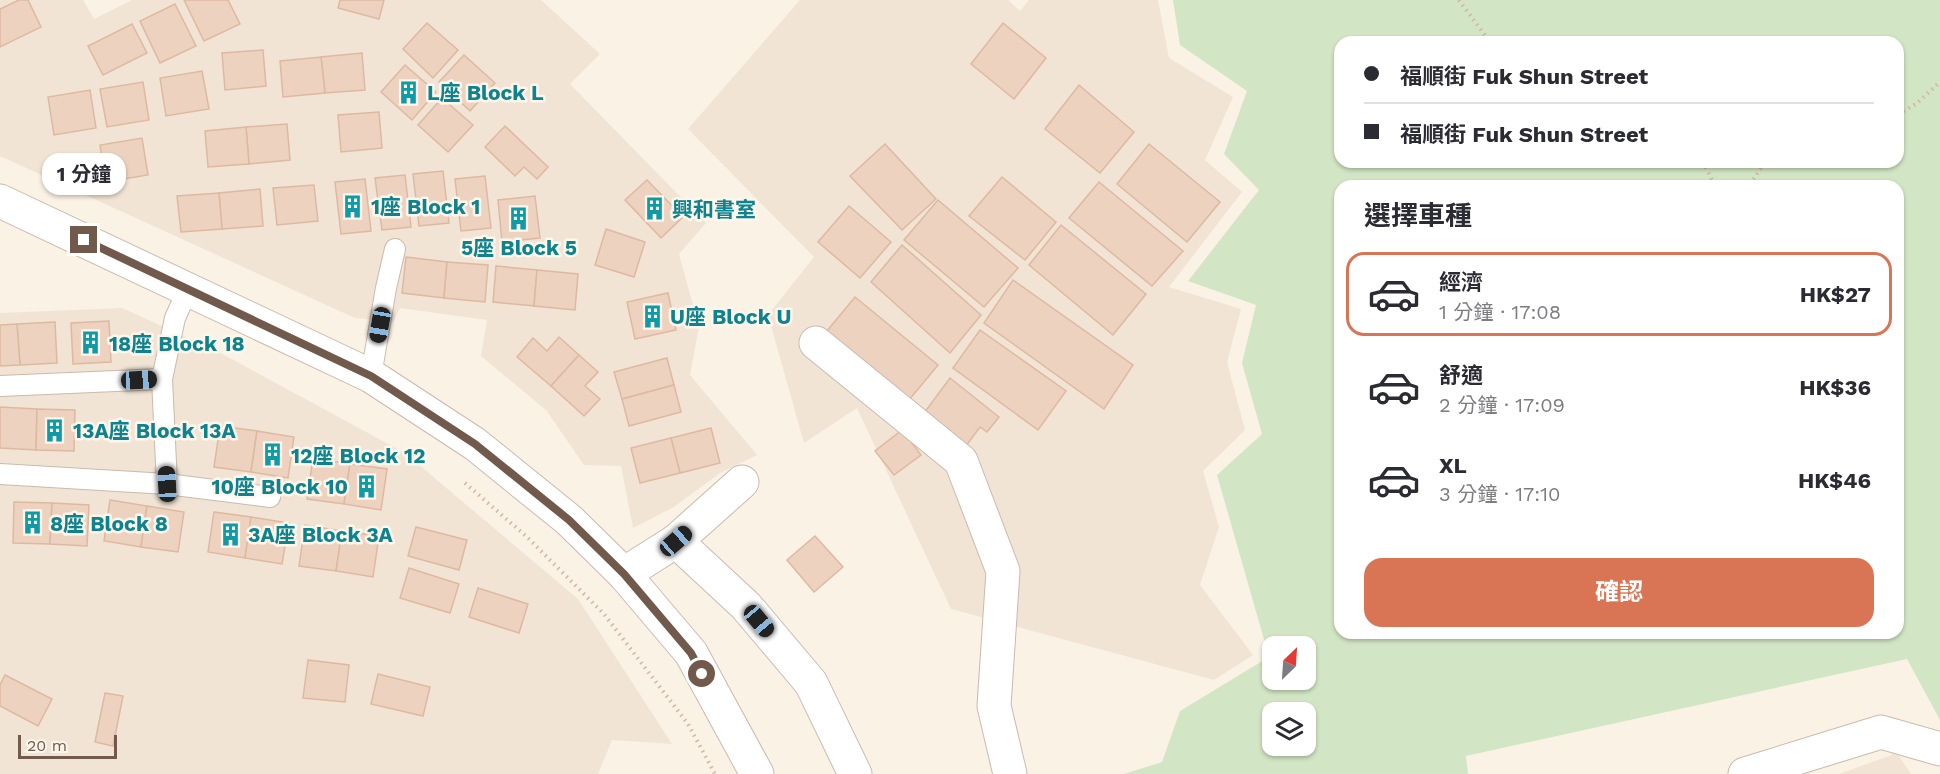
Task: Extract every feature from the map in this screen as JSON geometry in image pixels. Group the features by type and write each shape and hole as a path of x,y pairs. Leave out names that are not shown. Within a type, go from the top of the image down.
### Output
{"street":[{"path":"0,201 371,376 475,444 569,520 624,574 691,653 757,774"},
{"path":"816,343 961,460 1003,570 994,706 1010,774"},
{"path":"624,574 676,541 742,482"},
{"path":"676,541 746,606 811,683 855,774"},
{"path":"1745,774 1881,732 1940,749"}],"lane":[{"path":"371,376 395,249"},
{"path":"167,484 162,379 175,318 188,290"},
{"path":"0,386 162,379"},
{"path":"0,474 167,484 270,497"}],"path":[{"path":"1459,0 1486,36"},
{"path":"1904,111 1917,104 1940,82"},
{"path":"460,478 527,537 604,614 688,724 715,774"}],"shaded area":[{"path":"0,0 83,0 94,19 132,0 541,0 600,54 570,84 706,223 679,254 699,327 690,375 757,455 720,473 674,507 633,528 621,466 584,465 546,410 481,356 487,320 400,308 393,322 355,318 0,156"},
{"path":"800,0 1008,0 1020,11 1029,0 1158,0 1169,58 1233,97 1205,160 1242,192 1169,287 1241,309 1227,362 1245,430 1203,471 1219,527 1200,585 1253,655 1214,680 951,609 857,408 804,443 768,315 814,257 688,129"},
{"path":"122,308 215,350 405,453 578,599 672,744 612,740 598,774 0,774 0,313"},
{"path":"1897,753 1911,774 1839,774"}],"green space":[{"path":"1173,0 1940,0 1940,720 1907,659 1466,756 1468,774 1124,774 1162,762 1180,711 1262,661 1262,690 1316,690 1316,636 1263,636 1217,475 1262,434 1242,363 1256,305 1188,281 1259,190 1224,154 1247,91 1180,45"}],"building":[{"path":"19,0 28,0 41,27 0,47 0,9"},
{"path":"184,0 228,0 240,24 204,41"},
{"path":"340,0 384,0 379,19 338,8"},
{"path":"175,4 196,46 160,63 140,21"},
{"path":"427,23 458,50 433,78 403,49"},
{"path":"1003,23 1046,58 1014,99 971,64"},
{"path":"132,24 147,53 103,75 88,46"},
{"path":"263,50 266,86 225,90 222,53"},
{"path":"362,53 365,90 325,93 321,57"},
{"path":"464,55 495,83 470,111 439,82"},
{"path":"321,57 325,93 283,97 280,61"},
{"name":"L座 Block L","path":"405,65 436,92 412,120 381,92"},
{"path":"202,71 209,109 166,116 160,78"},
{"path":"143,82 149,120 107,127 100,89"},
{"path":"1079,85 1134,132 1100,173 1045,129"},
{"path":"90,90 96,128 54,135 48,97"},
{"path":"442,98 473,125 448,152 418,125"},
{"path":"379,112 382,148 341,152 338,115"},
{"path":"287,124 290,160 249,164 246,127"},
{"path":"505,126 548,167 537,179 524,167 515,176 485,147"},
{"path":"246,127 249,164 208,167 205,131"},
{"path":"142,138 148,175 106,182 100,145"},
{"path":"885,144 936,199 902,230 850,176"},
{"path":"1149,144 1220,202 1187,242 1117,184"},
{"path":"443,171 449,223 419,226 413,174"},
{"path":"405,175 411,227 382,230 375,178"},
{"path":"485,176 491,228 461,231 455,179"},
{"path":"1002,177 1056,222 1025,260 969,216"},
{"name":"1座 Block 1","path":"365,179 371,231 341,234 335,182"},
{"name":"興和書室","path":"647,180 683,217 661,238 625,200"},
{"path":"1099,182 1183,251 1152,286 1069,218"},
{"path":"314,185 318,221 277,225 273,188"},
{"path":"260,189 263,226 222,229 219,193"},
{"path":"219,193 222,229 181,232 177,196"},
{"name":"5座 Block 5","path":"535,196 540,238 502,242 498,200"},
{"path":"938,200 1018,268 984,307 904,240"},
{"path":"849,206 891,242 860,278 818,242"},
{"path":"1061,225 1146,294 1113,335 1029,265"},
{"path":"606,229 645,242 634,277 595,265"},
{"path":"902,245 981,315 950,353 871,282"},
{"path":"406,257 447,262 444,298 402,293"},
{"path":"447,262 488,265 485,302 444,298"},
{"path":"496,266 537,270 534,306 493,302"},
{"path":"537,270 578,274 575,310 534,306"},
{"path":"1013,280 1133,365 1104,409 984,323"},
{"name":"U座 Block U","path":"668,293 676,330 635,339 627,302"},
{"path":"855,297 938,365 904,406 822,337"},
{"name":"18座 Block 18","path":"109,321 111,362 73,364 71,323"},
{"path":"55,322 57,363 20,365 17,324"},
{"path":"17,324 20,365 0,366 0,325"},
{"path":"980,330 1066,391 1038,430 953,368"},
{"path":"559,337 579,355 551,386 517,357 533,338 547,351"},
{"path":"579,355 598,372 585,386 600,399 584,416 551,386"},
{"path":"667,358 674,385 622,399 614,372"},
{"path":"950,378 999,417 987,432 980,427 966,446 924,413"},
{"path":"674,385 681,412 629,426 622,399"},
{"path":"0,407 37,409 36,450 0,448"},
{"name":"13A座 Block 13A","path":"37,409 75,410 74,451 36,450"},
{"path":"220,426 257,431 251,472 214,467"},
{"path":"711,428 720,463 680,473 671,438"},
{"path":"902,430 921,455 894,475 875,451"},
{"name":"12座 Block 12","path":"257,431 294,437 288,478 251,472"},
{"path":"671,438 680,473 640,483 631,448"},
{"path":"313,458 350,464 344,504 307,499"},
{"name":"10座 Block 10","path":"350,464 387,469 381,510 344,504"},
{"path":"110,500 147,506 141,547 104,541"},
{"name":"8座 Block 8","path":"14,502 52,503 50,544 13,543"},
{"path":"52,503 89,505 87,546 50,544"},
{"path":"147,506 184,512 178,552 141,547"},
{"name":"3A座 Block 3A","path":"214,512 251,517 245,558 208,552"},
{"path":"251,517 289,523 282,564 245,558"},
{"path":"305,525 342,531 336,571 299,566"},
{"path":"416,527 467,540 459,570 408,556"},
{"path":"342,531 379,536 373,577 336,571"},
{"path":"815,536 843,567 814,592 787,560"},
{"path":"409,568 459,584 450,613 400,598"},
{"path":"478,588 528,604 519,633 469,617"},
{"path":"308,660 349,665 345,702 303,698"},
{"path":"378,674 430,687 423,716 371,704"},
{"path":"5,675 52,699 38,726 0,706 0,685"},
{"path":"105,693 123,696 113,746 95,742"}],"place":[{"name":"L座 Block L","path":"409,92"},
{"name":"1座 Block 1","path":"353,206"},
{"name":"興和書室","path":"654,209"},
{"name":"5座 Block 5","path":"519,219"},
{"name":"U座 Block U","path":"652,316"},
{"name":"18座 Block 18","path":"91,343"},
{"name":"13A座 Block 13A","path":"55,430"},
{"name":"12座 Block 12","path":"273,455"},
{"name":"10座 Block 10","path":"366,486"},
{"name":"8座 Block 8","path":"32,523"},
{"name":"3A座 Block 3A","path":"230,534"}],"route":[{"path":"84,240 371,376 475,444 569,520 624,574 691,653 702,674"}]}
